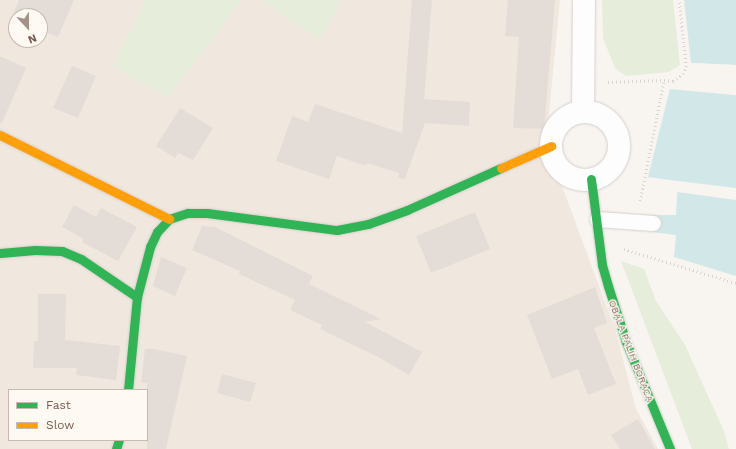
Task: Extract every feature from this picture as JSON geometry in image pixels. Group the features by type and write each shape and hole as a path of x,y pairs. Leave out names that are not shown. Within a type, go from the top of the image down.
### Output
{"street":[{"path":"583,112 584,0"},
{"path":"583,112 603,117 617,134 619,144 618,155 613,165 606,173 591,179 575,178 566,174 555,161 551,146 553,136 564,120 573,114 583,112"},
{"path":"0,135 169,219"},
{"path":"128,389 137,297 150,247 157,232 169,219 188,213 207,213 337,230 368,224 407,210 551,146"},
{"name":"OBALA PALIH BORACA","path":"591,179 600,250 608,286 626,342 670,449"},
{"path":"0,253 35,250 62,251 81,259 137,297"}],"lane":[{"path":"597,219 629,220 653,223"}],"path":[{"path":"584,82 673,81 683,74 686,67 679,0"},
{"path":"629,220 642,198 664,80"},
{"path":"600,250 618,247 736,284"}],"shaded area":[{"path":"0,0 146,0 112,66 168,97 242,0 261,0 320,40 341,0 560,0 546,143 615,329 636,409 658,449 0,449"},
{"path":"684,0 736,0 736,65 691,63"},
{"path":"670,89 736,95 736,276 674,257 676,235 652,232 653,215 676,215 678,181 648,177"}],"green space":[{"path":"146,0 242,0 168,97 112,66"},
{"path":"261,0 341,0 320,40"},
{"path":"602,0 673,0 680,65 669,72 626,76 615,68 603,38"},
{"path":"621,261 644,269 656,301 685,345 724,431 729,449 692,449"}],"pier":[{"path":"691,63 736,65 736,67 691,65"},
{"path":"694,89 736,93 736,95 694,91"},
{"path":"678,181 736,188 736,200 677,192"}],"building":[{"path":"19,0 74,0 58,37 48,33 48,8 16,8"},
{"path":"412,0 432,0 424,99 470,102 469,126 425,123 405,179 398,178 399,173 367,163 366,166 337,156 329,179 276,161 292,116 308,122 315,104 402,133"},
{"path":"508,0 555,0 544,129 513,128 519,37 505,36"},
{"path":"0,56 26,68 2,123 0,123"},
{"path":"72,66 96,76 78,118 53,108"},
{"path":"180,108 213,128 193,160 178,153 175,158 156,146"},
{"path":"74,205 96,217 101,208 137,227 118,261 82,242 84,239 62,227"},
{"path":"475,212 490,249 431,273 416,236"},
{"path":"202,226 215,227 313,276 309,284 381,319 365,322 422,352 409,375 378,357 320,329 322,325 290,310 295,300 239,274 240,271 192,250"},
{"path":"161,257 187,268 175,296 153,286"},
{"path":"595,287 607,323 594,328 616,384 588,395 578,369 552,379 527,315"},
{"path":"38,294 66,294 65,340 120,346 116,380 76,375 77,368 33,368 34,341 38,341"},
{"path":"145,349 154,349 187,356 166,449 147,449 148,389 147,383 141,383"},
{"path":"222,374 256,383 250,402 217,393"},
{"path":"638,419 655,449 620,449 611,435"}],"traffic: fast":[{"path":"128,389 137,297 150,247 157,232 169,219 188,213 207,213 337,230 368,224 407,210 501,168"},
{"path":"591,179 602,265 608,286 626,342 670,449"},
{"path":"0,253 35,250 62,251 81,259 137,297"},
{"path":"116,449 119,441"}],"traffic: slow":[{"path":"0,135 169,219"},
{"path":"501,168 551,146"}]}
